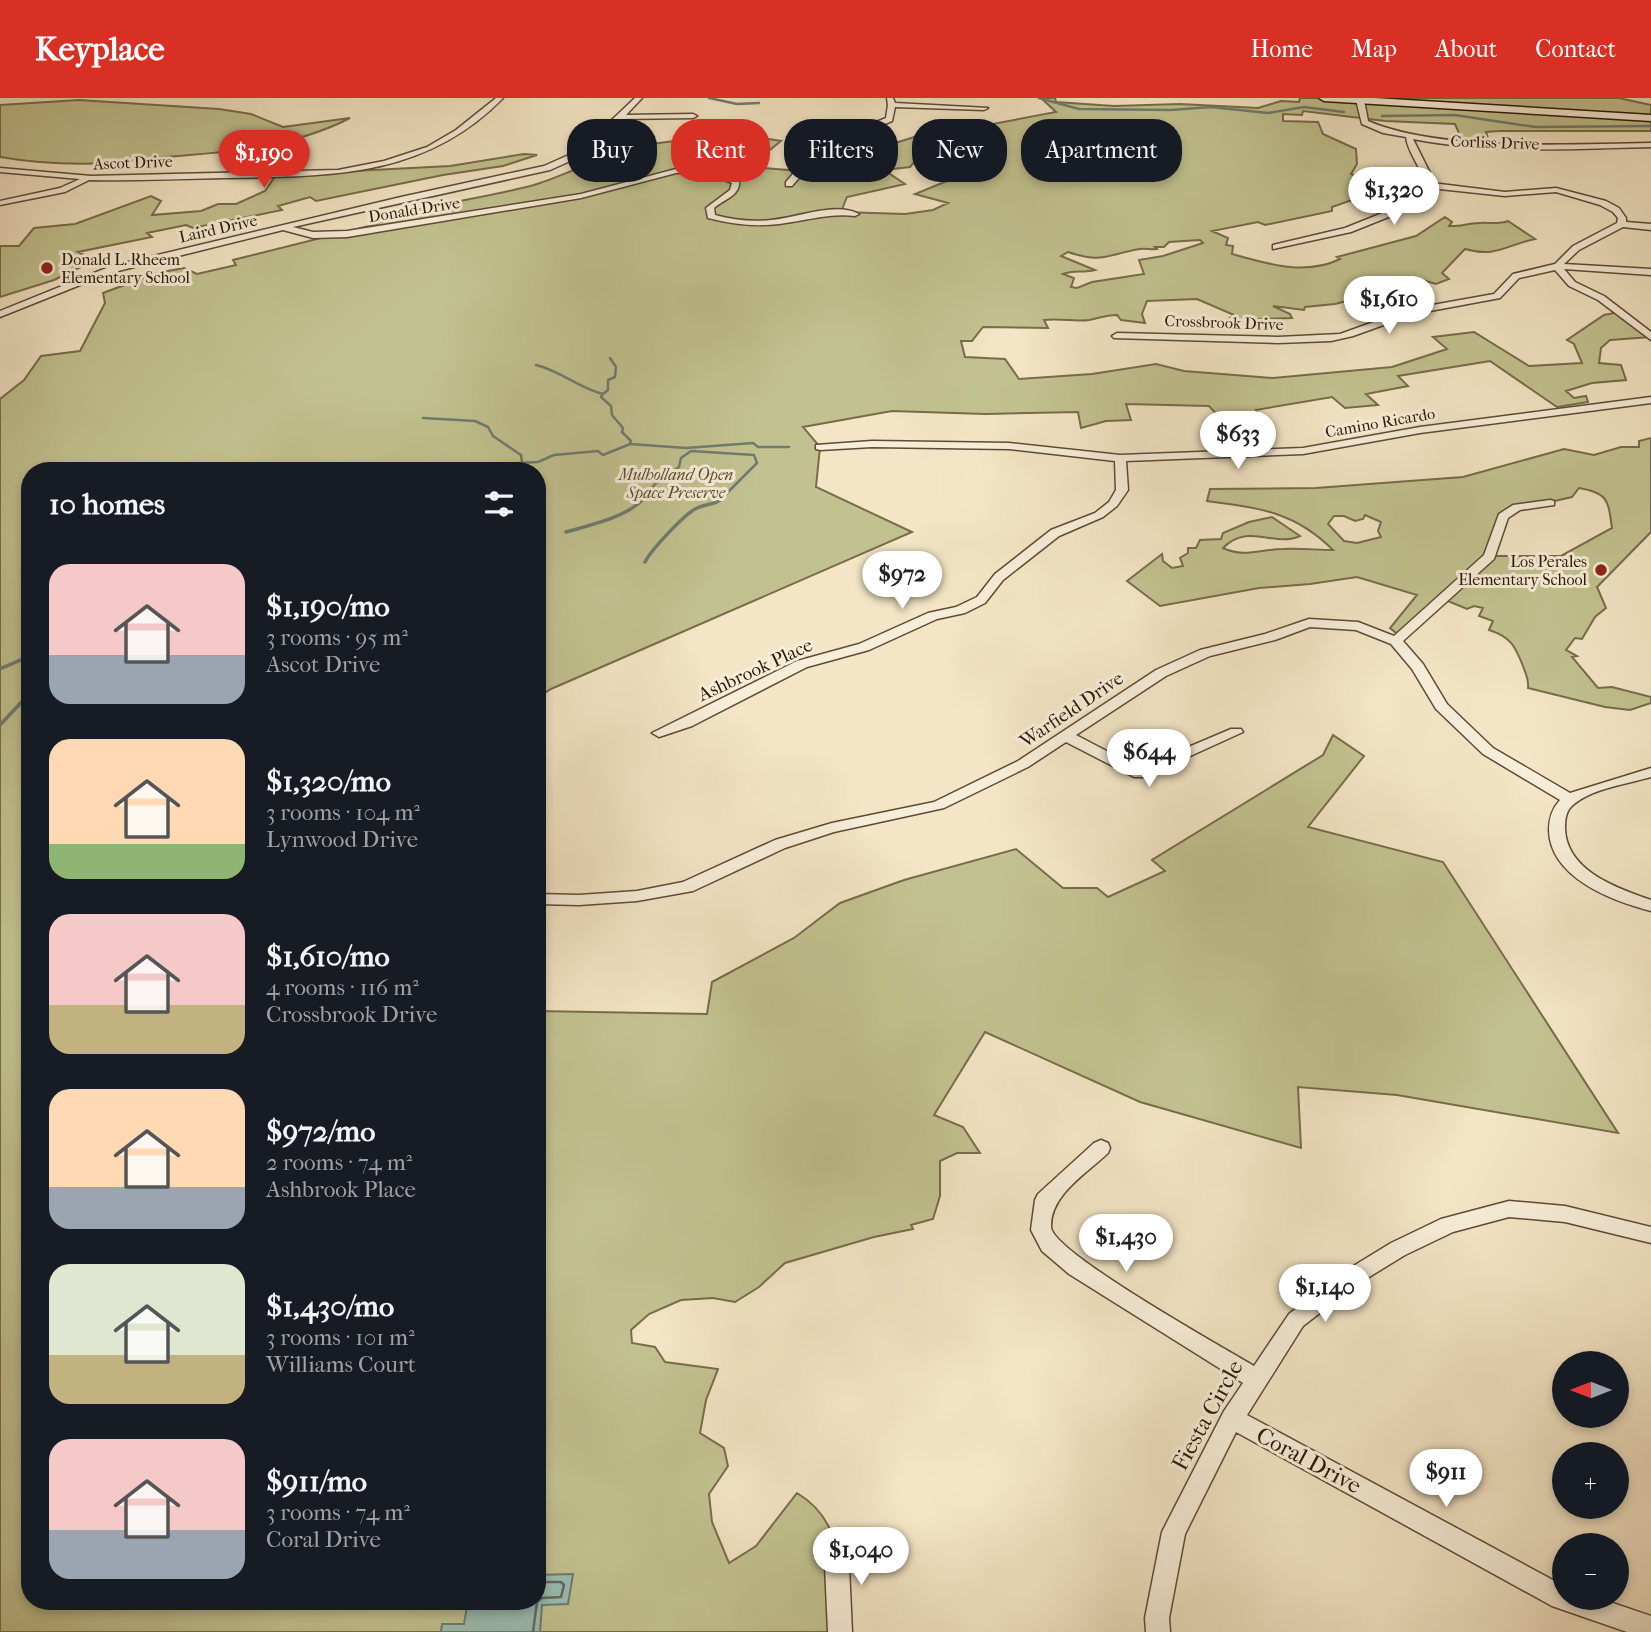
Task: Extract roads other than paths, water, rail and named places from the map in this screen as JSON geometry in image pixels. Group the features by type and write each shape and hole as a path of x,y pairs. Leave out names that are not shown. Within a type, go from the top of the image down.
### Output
{"main road":[{"path":"1324,98 1651,118"}],"street":[{"name":"Ascot Drive","path":"0,170 91,178 323,174 347,171 410,156 440,144 500,98"},
{"name":"Donald Drive","path":"284,228 401,199 547,168 583,152 639,98"},
{"name":"Corliss Drive","path":"1360,100 1367,124 1374,129 1409,138 1532,144 1651,145"},
{"path":"789,184 820,148 888,119 891,102 984,108"},
{"path":"622,117 693,116"},
{"path":"1276,247 1348,230 1398,210 1428,185 1429,176 1411,148 1409,138"},
{"name":"Donald Drive","path":"284,228 313,236 347,234 581,196 676,171 706,171 736,182 736,188 731,194 715,201 710,208 711,216 731,222 755,224 830,212 855,214"},
{"path":"0,203 62,190 91,178"},
{"path":"1428,185 1505,194 1541,190 1586,196 1616,210 1622,218 1621,224"},
{"path":"1651,228 1621,224 1575,250 1560,262 1558,268 1572,284 1601,298 1651,337"},
{"name":"Laird Drive","path":"0,314 107,271 284,228"},
{"name":"Crossbrook Drive","path":"1116,337 1174,336 1255,340 1333,338 1363,331 1402,314 1497,296 1507,281 1518,274 1558,268 1651,272"},
{"name":"Camino Ricardo","path":"820,447 872,443 1009,446 1120,457 1303,452 1420,430 1651,400"},
{"name":"Ashbrook Place","path":"659,733 687,723 802,664 864,647 933,616 960,610 981,600 999,577 1055,533 1099,515 1113,504 1122,490 1120,457"},
{"path":"1396,642 1490,556 1503,516 1517,507 1550,503"},
{"name":"Warfield Drive","path":"546,899 637,896 687,887 806,836 832,828 910,814 939,805 1023,764 1161,673 1205,653 1270,637 1309,623 1358,626 1396,642 1418,667 1441,706 1488,751 1570,799"},
{"path":"1066,736 1139,774 1236,732"},
{"path":"1651,772 1570,799 1559,811 1555,832 1558,845 1570,864 1603,887 1651,906"},
{"path":"1101,1148 1045,1200 1041,1230 1049,1245 1076,1268 1256,1379"},
{"name":"Fiesta Circle","path":"1158,1632 1157,1618 1174,1532 1232,1418 1296,1320 1349,1279 1398,1249 1448,1225 1509,1209 1565,1214 1651,1235"},
{"name":"Coral Drive","path":"1232,1418 1561,1597 1651,1628"},
{"path":"836,1544 840,1632"}],"water":[{"path":"573,1574 568,1604 546,1605 546,1575"},
{"path":"466,1610 542,1610 540,1632 441,1632 442,1624 464,1624"}],"waterway":[{"path":"709,98 737,104 759,103"},
{"path":"1039,98 1079,109 1171,110 1211,107 1268,113 1304,107 1344,112"},
{"path":"1382,116 1455,115 1535,127 1651,126"},
{"path":"603,394 608,390 608,380 615,377 616,367 610,358"},
{"path":"536,365 603,394"},
{"path":"603,394 601,397 611,406 612,415 623,428 622,432 631,441 630,444"},
{"path":"423,418 475,421 488,427 493,436 521,455 522,462"},
{"path":"630,444 686,448 753,443 758,447 789,447"},
{"path":"538,462 554,455 598,451 603,455 630,444"},
{"path":"644,497 657,482 679,467 681,458 691,451 754,455 757,463 723,497"},
{"path":"566,532 620,515 646,496"},
{"path":"645,562 660,542 690,513 718,502 725,496"},
{"path":"0,669 21,660"},
{"path":"0,725 21,703"}],"place":[{"name":"Donald L. Rheem Elementary School","path":"47,268"},
{"name":"Los Perales Elementary School","path":"1601,570"}],"park label":[{"name":"Mulholland Open Space Preserve","path":"676,483"}]}
